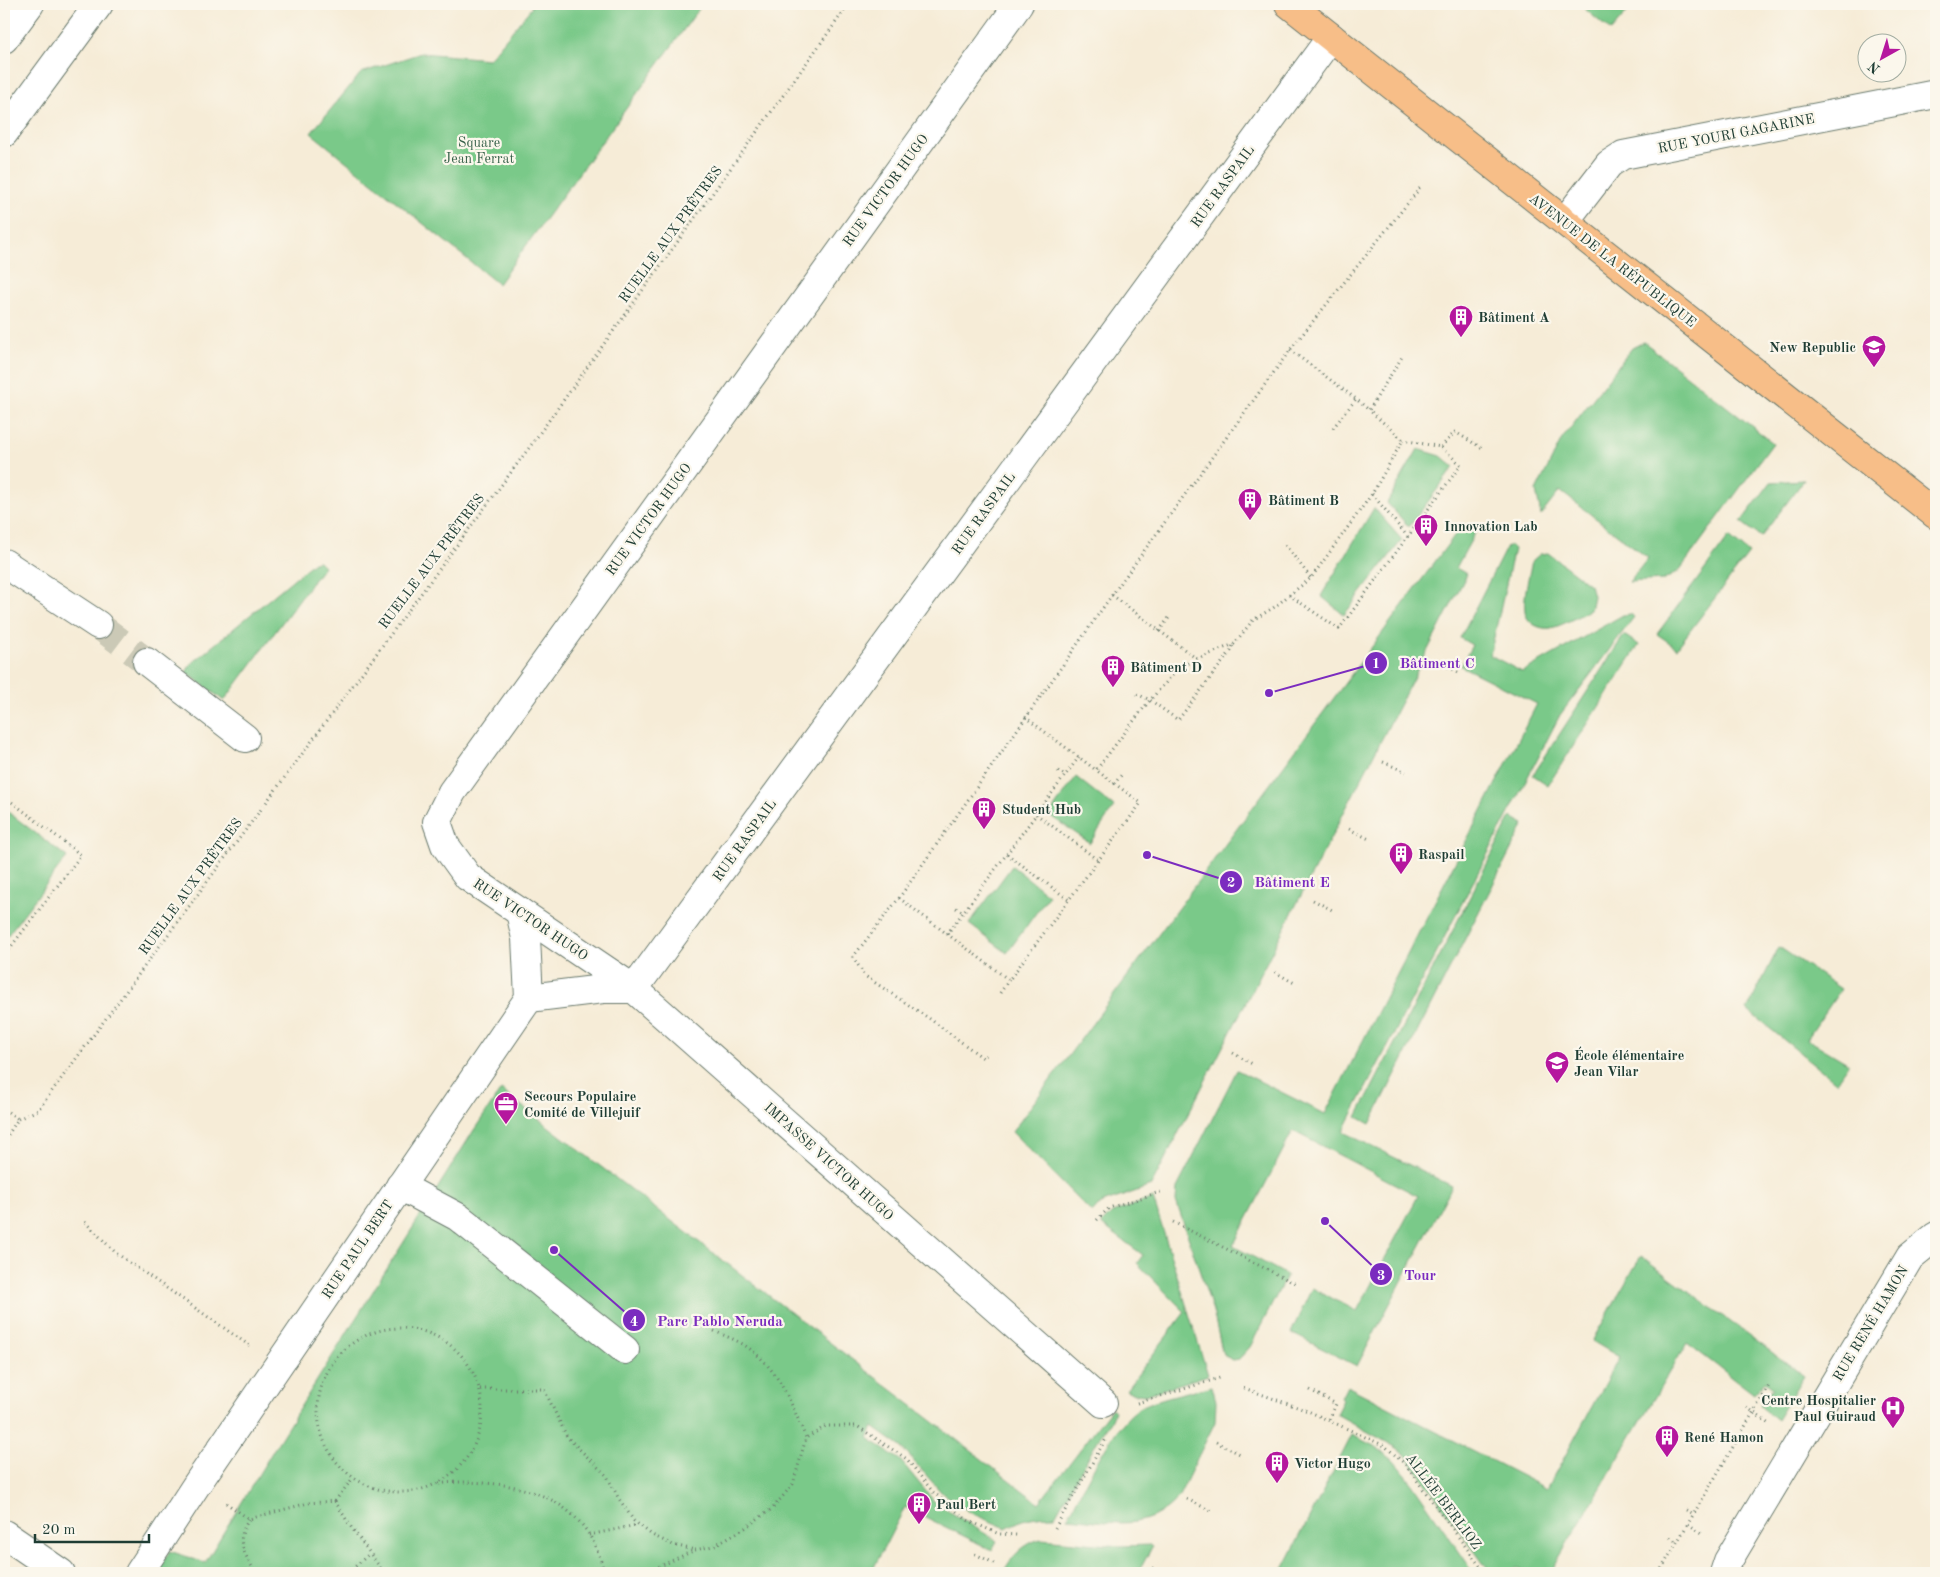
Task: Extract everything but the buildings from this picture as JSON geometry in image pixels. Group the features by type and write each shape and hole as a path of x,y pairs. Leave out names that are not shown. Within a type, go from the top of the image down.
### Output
{"main road":[{"name":"AVENUE DE LA RÉPUBLIQUE","path":"1289,4 1936,515"}],"street":[{"path":"4,39 30,4"},
{"path":"4,133 99,4"},
{"name":"RUE VICTOR HUGO","path":"634,989 468,877 445,845 437,822 452,792 1019,4"},
{"name":"RUE RASPAIL","path":"634,989 1331,37"},
{"name":"RUE YOURI GAGARINE","path":"1564,221 1609,164 1623,155 1936,94"},
{"path":"4,563 98,624"},
{"path":"147,662 245,738"},
{"path":"520,912 526,938 529,998 604,989 634,989"},
{"name":"IMPASSE VICTOR HUGO","path":"634,989 1103,1404"},
{"name":"RUE PAUL BERT","path":"139,1573 202,1476 529,998"},
{"path":"400,1186 458,1217 625,1350"},
{"name":"RUE RENÉ HAMON","path":"1724,1573 1728,1561 1910,1257 1936,1236"},
{"path":"4,1534 61,1573"}],"path":[{"name":"RUELLE AUX PRÊTRES","path":"18,1119 38,1110 44,1102 529,448 849,4"},
{"path":"986,1055 983,1058 930,1019 865,976 853,957 898,898 1112,595 1290,350 1420,188"},
{"path":"1290,350 1369,410 1403,440 1441,447 1461,465 1339,629 1290,595"},
{"path":"1369,410 1402,357"},
{"path":"1333,428 1356,400"},
{"path":"1441,447 1455,432 1482,448"},
{"path":"1137,694 1150,700 1178,720 1231,652 1234,644 1253,620 1311,578 1372,494 1403,440"},
{"path":"1372,494 1408,537"},
{"path":"1285,545 1311,578"},
{"path":"1112,595 1197,659"},
{"path":"1159,631 1171,615"},
{"path":"1096,770 1150,700 1181,666 1234,644"},
{"path":"1435,660 1458,672"},
{"path":"1000,993 1141,803 1026,717"},
{"path":"948,934 1079,757"},
{"path":"1383,762 1406,772"},
{"path":"1058,771 1065,775"},
{"path":"1114,784 1123,774"},
{"path":"4,796 81,856 4,956"},
{"path":"1036,814 1098,860"},
{"path":"1349,828 1371,840"},
{"path":"1007,854 1068,900"},
{"path":"898,898 1009,980"},
{"path":"1313,900 1334,911"},
{"path":"956,908 963,912"},
{"path":"1275,972 1296,984"},
{"path":"1233,1054 1254,1065"},
{"path":"4,1109 18,1119 4,1141 9,1147"},
{"path":"1096,1220 1106,1210 1117,1204 1163,1191"},
{"path":"85,1222 116,1253 253,1348"},
{"path":"1173,1222 1296,1284"},
{"path":"438,1484 460,1467 475,1444 482,1417 480,1389 470,1367 454,1348 433,1335 410,1328 385,1330 362,1338 342,1352 327,1372 319,1395 318,1418 324,1441 335,1462 353,1478 373,1488 394,1493 417,1491 438,1484 457,1481 503,1484 524,1488 560,1504 575,1517 596,1548 604,1573"},
{"path":"645,1573 695,1550 713,1546 745,1528 772,1508 793,1484 806,1438 791,1404 772,1370 758,1355 740,1342 714,1331"},
{"path":"1132,1405 1223,1377"},
{"path":"1659,1573 1770,1384"},
{"name":"ALLÉE BERLIOZ","path":"1244,1388 1308,1411 1386,1446 1404,1463 1484,1573"},
{"path":"480,1389 544,1389 567,1436 607,1476 627,1512 638,1524 652,1535 672,1545 695,1550"},
{"path":"1310,1390 1336,1404 1329,1420"},
{"path":"1746,1407 1773,1427"},
{"path":"806,1438 826,1426 857,1426 907,1459 933,1492 967,1520 998,1534 1017,1535"},
{"path":"1055,1528 1108,1435"},
{"path":"1216,1442 1242,1456"},
{"path":"254,1573 240,1542 241,1532 249,1519 308,1503 335,1501 353,1478"},
{"path":"220,1499 249,1519"},
{"path":"1187,1500 1213,1512"},
{"path":"335,1501 369,1554 384,1573"},
{"path":"1686,1510 1694,1514"},
{"path":"589,1535 638,1524"},
{"path":"1688,1524 1708,1536"},
{"path":"1670,1537 1678,1542"},
{"path":"348,1573 369,1554"},
{"path":"975,1554 996,1564"},
{"path":"1152,1568 1164,1573"}],"green space":[{"name":"Square Jean Ferrat","path":"529,4 698,4 701,6 498,284 311,133 361,73 421,53 489,59 532,7"},
{"path":"1579,4 1634,4 1611,31"},
{"path":"1644,342 1773,443 1679,571 1664,580 1629,582 1648,558 1560,491 1541,515 1536,491 1562,439 1632,348"},
{"path":"1418,449 1441,456 1454,467 1409,527 1387,503"},
{"path":"1804,480 1761,537 1741,522 1771,482"},
{"path":"1374,508 1402,540 1344,615 1321,596"},
{"path":"1463,524 1476,531 1456,568 1467,574 1151,1186 1100,1204 1092,1213 1012,1132"},
{"path":"1729,537 1749,553 1677,648 1657,634"},
{"path":"1507,546 1511,546 1514,549 1490,655 1522,672 1623,615 1631,614 1634,617 1560,715 1343,1132 1452,1186 1357,1366 1291,1333 1312,1288 1357,1311 1418,1196 1293,1131 1233,1246 1287,1275 1250,1347 1239,1359 1233,1360 1223,1355 1213,1311 1176,1201 1177,1188 1237,1070 1325,1114 1537,704 1461,666 1472,645 1460,638"},
{"path":"1548,553 1590,585 1593,596 1590,610 1561,625 1542,628 1534,625 1528,619 1525,599 1532,561 1540,554"},
{"path":"319,561 324,566 224,701 186,672 191,664 314,562"},
{"path":"1624,635 1639,645 1548,785 1533,775"},
{"path":"1076,777 1114,807 1090,843 1049,815"},
{"path":"4,809 67,857 4,940"},
{"path":"1511,817 1524,824 1370,1124 1357,1117"},
{"path":"1012,866 1049,895 1007,953 969,924"},
{"path":"1779,947 1841,989 1807,1039 1849,1064 1836,1082 1747,1010"},
{"path":"501,1090 1039,1503 1112,1408 1115,1411 1111,1421 1101,1435 1055,1516 1030,1518 1006,1528 973,1514 943,1494 901,1447 873,1427 868,1438 900,1460 934,1501 997,1541 992,1550 905,1507 871,1573 155,1573 170,1551 205,1563 274,1449"},
{"path":"1153,1198 1208,1375 1145,1395 1135,1394 1126,1390 1185,1312 1137,1263 1143,1255 1101,1224 1112,1213"},
{"path":"1641,1256 1804,1376 1777,1420 1760,1406 1773,1387 1765,1381 1754,1394 1687,1343 1550,1573 1535,1573 1519,1568 1493,1573 1488,1570 1406,1455 1336,1414 1343,1400 1341,1398 1347,1386 1547,1489 1619,1357 1592,1341"},
{"path":"1212,1386 1216,1401 1215,1422 1179,1496 1167,1508 1141,1521 1127,1523 1067,1518 1108,1443 1128,1418 1144,1405"},
{"path":"1352,1435 1376,1447 1393,1460 1409,1479 1474,1573 1281,1573"},
{"path":"1041,1539 1120,1546 1150,1545 1152,1547 1138,1573 1003,1573 1018,1552 1029,1544"}],"tunnel":[{"path":"98,625 147,662"}],"place":[{"name":"Bâtiment A","path":"1461,338"},
{"name":"New Republic","path":"1874,368"},
{"name":"Bâtiment B","path":"1250,521"},
{"name":"Innovation Lab","path":"1426,547"},
{"name":"Bâtiment D","path":"1113,688"},
{"name":"Bâtiment C","path":"1269,693"},
{"name":"Student Hub","path":"984,830"},
{"name":"Bâtiment E","path":"1147,855"},
{"name":"Raspail","path":"1401,875"},
{"name":"École élémentaire Jean Vilar","path":"1557,1084"},
{"name":"Secours Populaire Comité de Villejuif","path":"506,1125"},
{"name":"Tour","path":"1325,1221"},
{"name":"Parc Pablo Neruda","path":"554,1250"},
{"name":"Centre Hospitalier Paul Guiraud","path":"1893,1429"},
{"name":"René Hamon","path":"1667,1458"},
{"name":"Victor Hugo","path":"1277,1484"},
{"name":"Paul Bert","path":"919,1525"}]}
